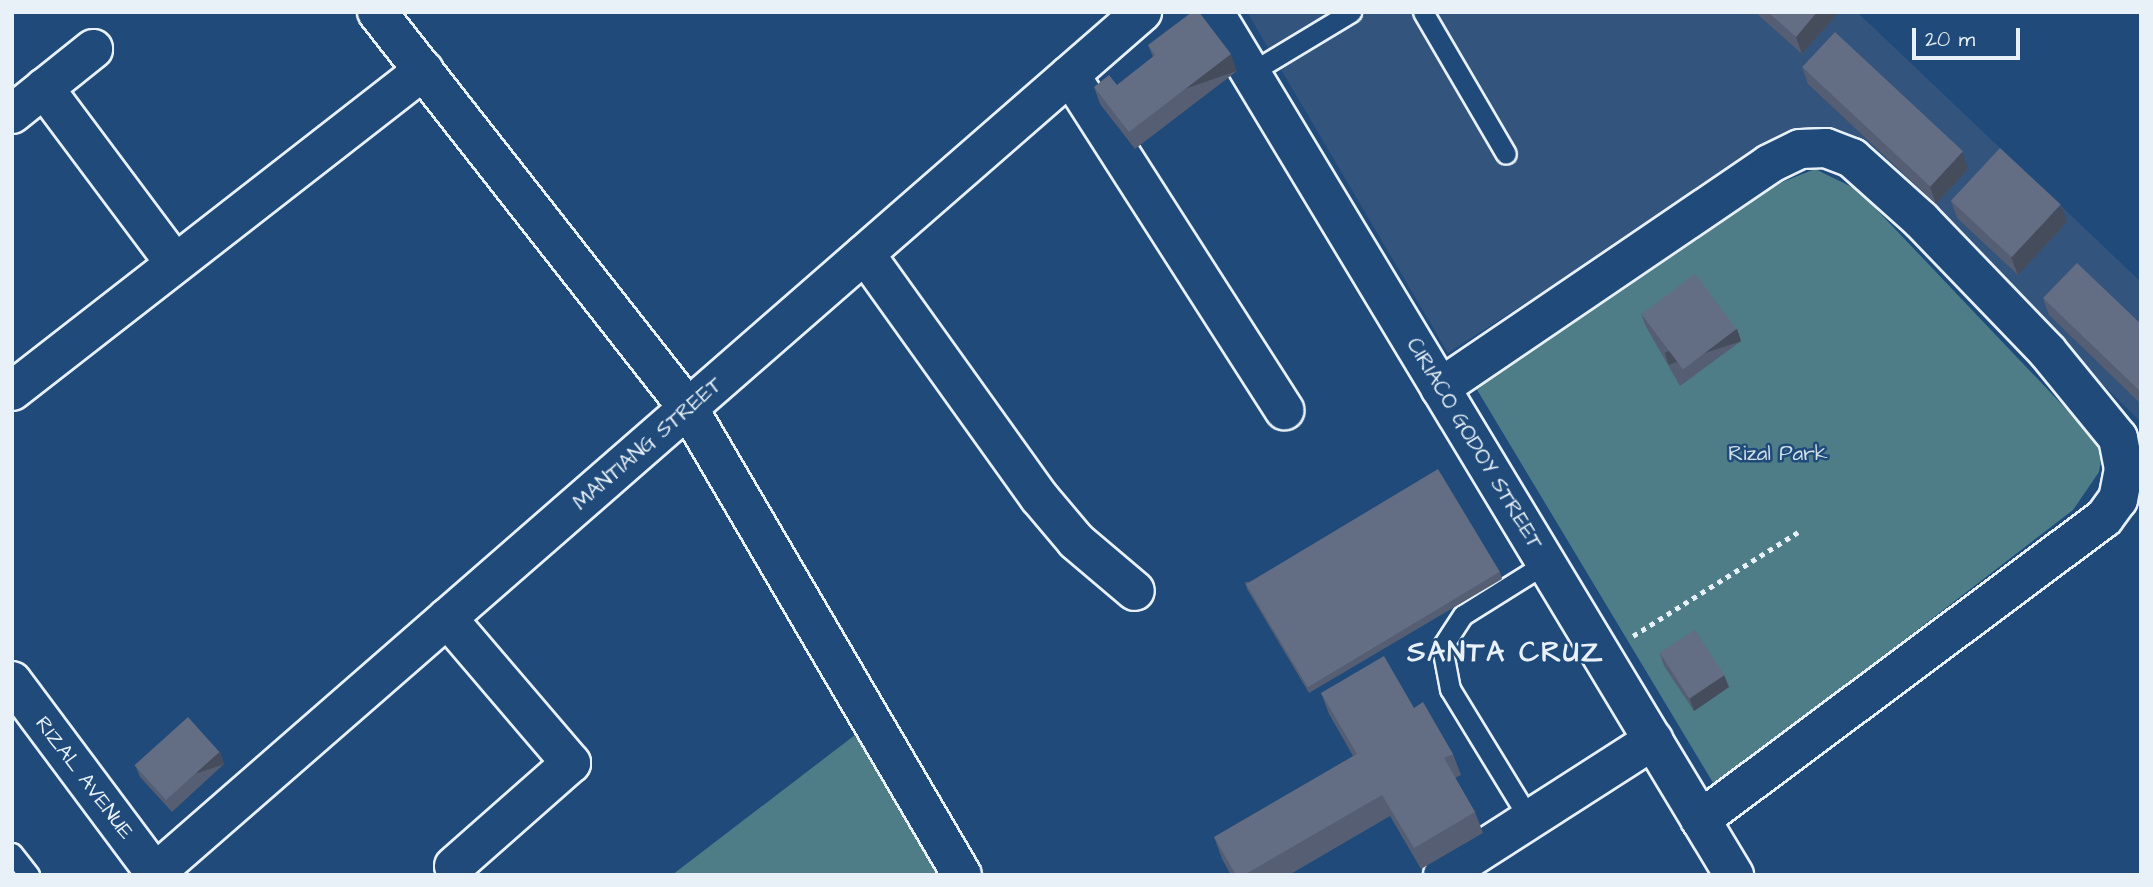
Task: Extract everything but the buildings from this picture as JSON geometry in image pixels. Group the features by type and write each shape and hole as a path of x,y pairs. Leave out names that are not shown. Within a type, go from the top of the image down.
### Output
{"street":[{"path":"377,12 688,408 962,875"},
{"name":"MANTIANG STREET","path":"155,874 1142,12"},
{"name":"CIRIACO GODOY STREET","path":"1214,12 1734,875"},
{"path":"12,114 93,49"},
{"path":"12,391 174,262 424,70"},
{"path":"1070,75 1284,410"},
{"path":"44,88 174,262"},
{"path":"1440,388 1769,163 1800,149 1826,148 1852,158 1921,220 2046,351 2118,438 2124,469 2118,499 2104,518 1700,820"},
{"path":"865,254 1039,497 1076,541 1135,591"},
{"path":"447,618 571,762 454,866"},
{"name":"RIZAL AVENUE","path":"12,681 155,874"},
{"path":"1443,875 1653,740"}],"lane":[{"path":"1250,73 1351,12"},
{"path":"1423,12 1506,154"},
{"path":"1530,821 1450,689 1442,647 1463,615 1546,563"}],"path":[{"path":"1601,655 1798,532"}],"shaded area":[{"path":"1247,12 1857,12 2141,282 2141,422 1853,139 1762,151 1448,353"}],"green space":[{"name":"Rizal Park","path":"1815,169 1858,190 2089,433 2102,454 2099,472 2073,510 1715,786 1476,388 1772,186"},
{"path":"855,735 939,875 672,875"}],"district":[{"name":"SANTA CRUZ","path":"1506,653"}]}
